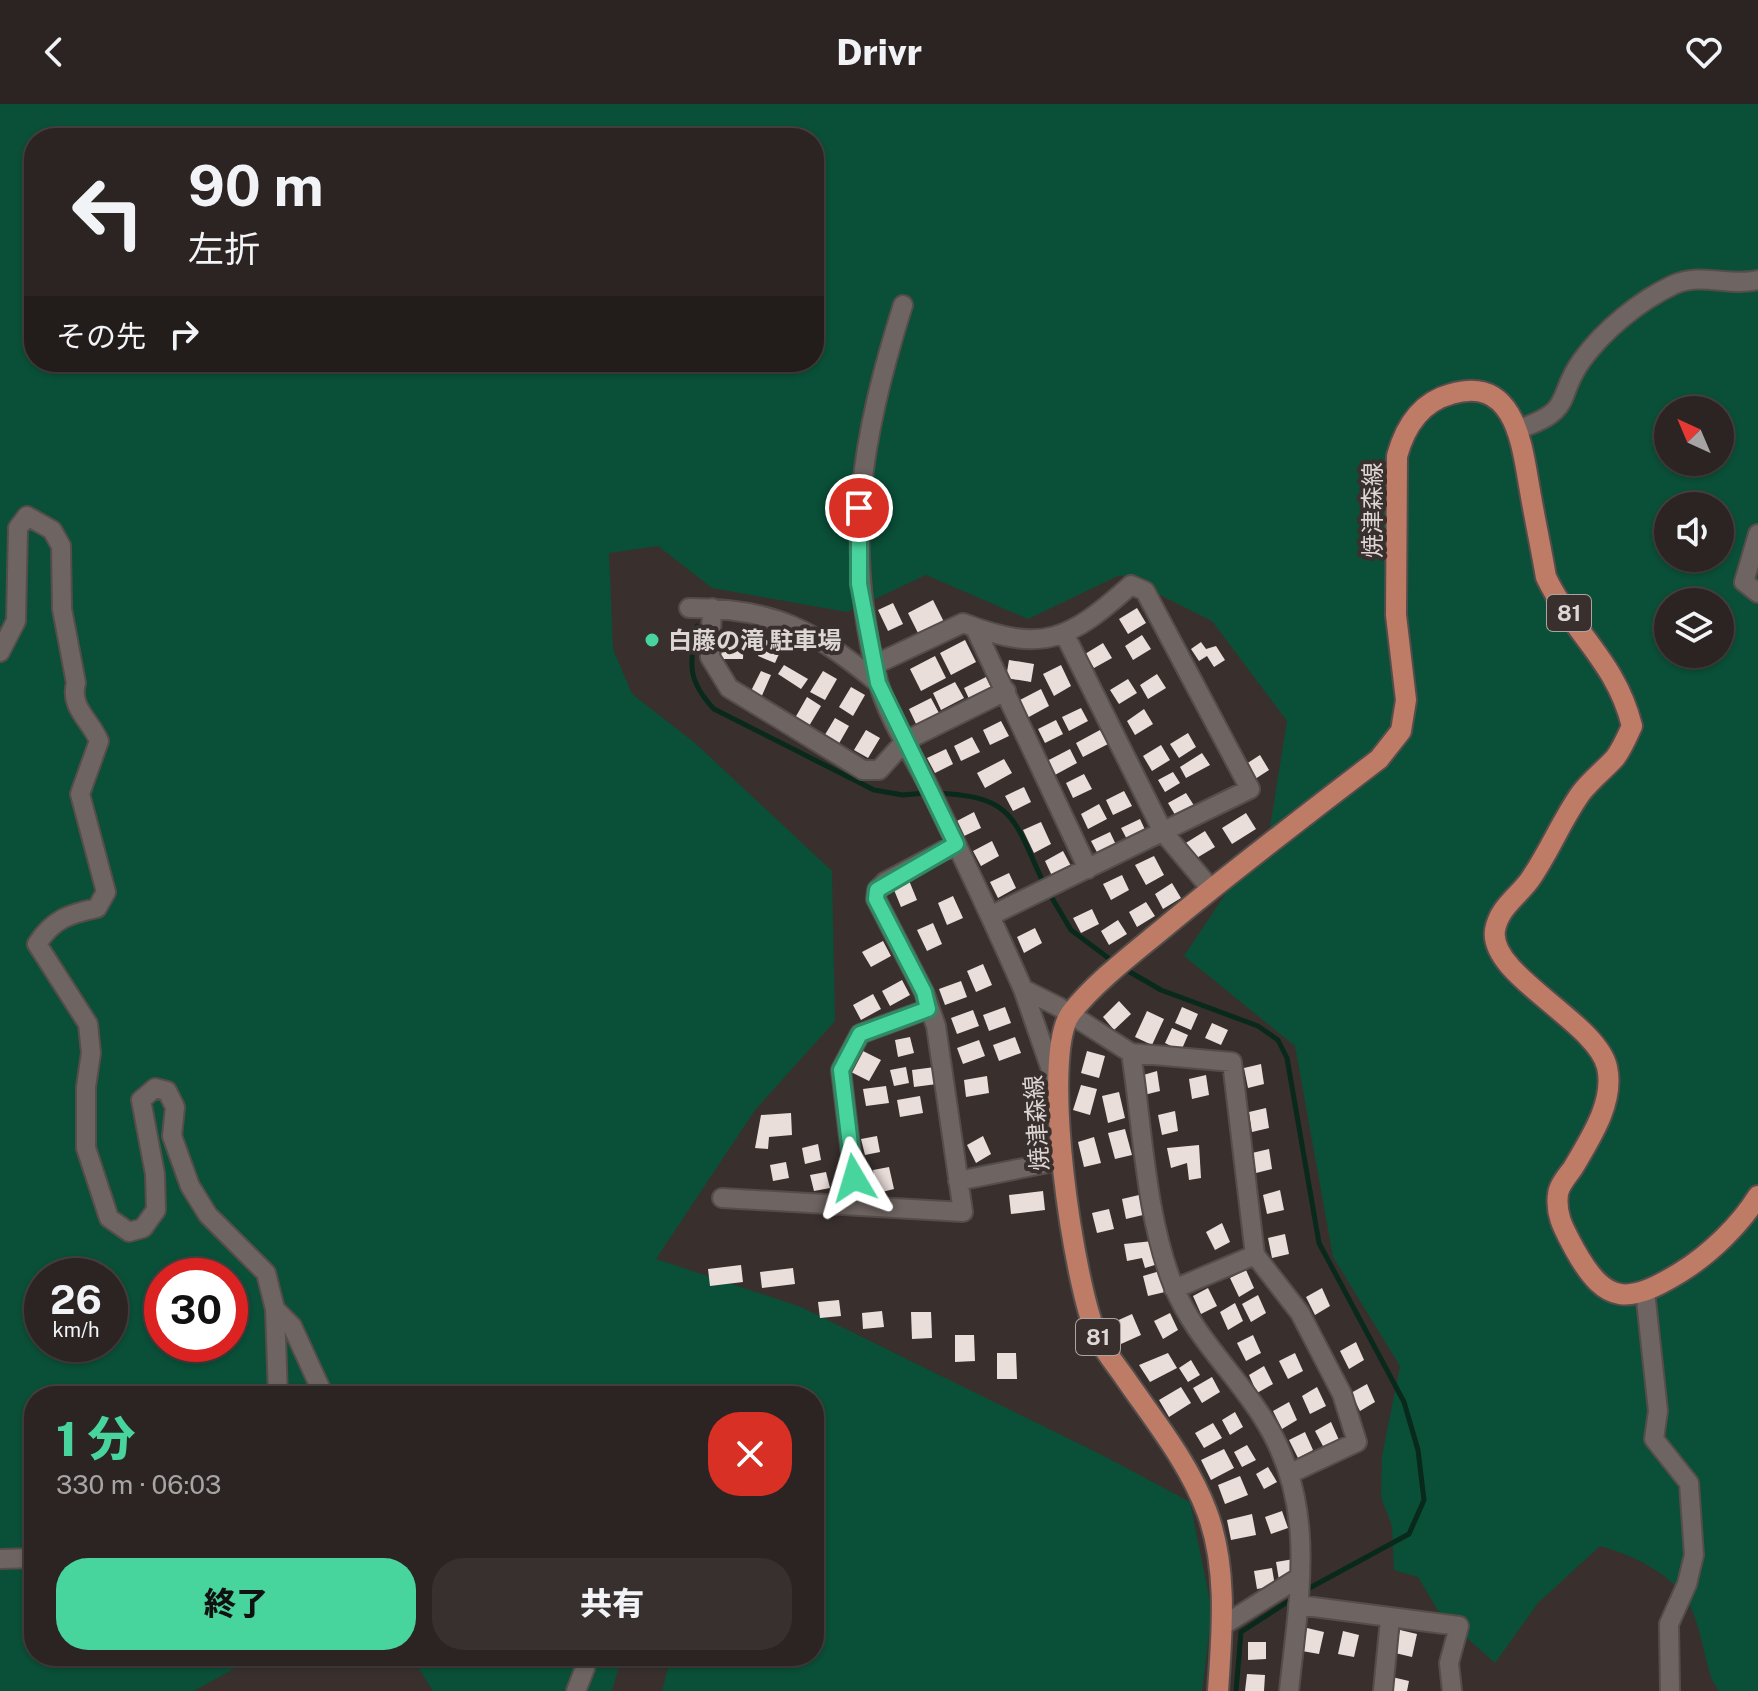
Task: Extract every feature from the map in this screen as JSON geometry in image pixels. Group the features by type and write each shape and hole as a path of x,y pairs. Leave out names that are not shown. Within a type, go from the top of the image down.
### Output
{"main road":[{"name":"焼津森線","path":"1218,1691 1222,1626 1219,1553 1207,1511 1190,1475 1098,1338 1083,1290 1063,1160 1056,1084 1059,1044 1070,1014 1118,967 1211,889 1379,759 1401,731 1406,700 1396,615 1397,456 1404,432 1418,413 1443,396 1464,390 1488,393 1503,404 1519,429 1546,577 1553,593 1594,645 1626,702 1632,726 1617,755 1583,790 1545,858 1509,901 1498,918 1494,934 1502,957 1540,995 1588,1035 1607,1066 1607,1096 1594,1132 1558,1191 1558,1220 1587,1271 1602,1289 1626,1295 1645,1291 1692,1266 1746,1216 1758,1196"}],"street":[{"path":"1519,429 1540,422 1563,405 1579,364 1640,304 1675,284 1707,278 1739,284 1758,280"},
{"path":"903,305 875,397 865,450 857,537 859,584 877,673 905,741 1023,989 1056,1084"},
{"path":"0,652 16,621 18,528 27,516 52,530 61,546 62,609 76,683 73,692 76,706 99,741 80,794 106,892 97,908 65,915 48,925 37,944 88,1024 91,1053 86,1087 86,1148 109,1218 129,1232 143,1228 156,1210 155,1174 141,1100 155,1088 167,1091 175,1107 172,1136 190,1186 208,1215 266,1273 275,1309 278,1386"},
{"path":"1758,534 1744,582 1758,593"},
{"path":"877,673 963,623 1026,640 1065,635 1098,614 1131,585 1145,591 1250,789 990,916"},
{"path":"689,608 712,608 783,619 816,635 877,673"},
{"path":"712,608 710,657 722,679 738,695 863,770 879,770 905,741 1006,691"},
{"path":"975,628 1088,869"},
{"path":"1065,635 1163,832 1211,889"},
{"path":"722,1198 963,1212 936,1026 924,992 876,899 877,890 956,844"},
{"path":"1023,989 1070,1014 1131,1053 1232,1062 1255,1255 1300,1313 1342,1394 1357,1442 1291,1473"},
{"path":"857,1205 841,1070 860,1034 928,1009"},
{"path":"1131,1053 1157,1225 1174,1289 1192,1323 1261,1415 1291,1473 1301,1530 1298,1605 1289,1691"},
{"path":"958,1181 1063,1160"},
{"path":"1174,1289 1255,1255"},
{"path":"1645,1291 1658,1411 1654,1439 1689,1483 1694,1555 1687,1584 1669,1624 1670,1691"},
{"path":"275,1309 292,1326 319,1386"},
{"path":"0,1559 24,1558"},
{"path":"1222,1626 1300,1577"},
{"path":"1298,1605 1459,1626 1449,1663 1452,1691"},
{"path":"1383,1691 1390,1619"},
{"path":"576,1691 584,1666"}],"green space":[{"path":"0,104 1758,104 1758,1691 1719,1691 1712,1680 1692,1611 1681,1592 1649,1566 1600,1546 1538,1603 1495,1663 1440,1614 1418,1577 1394,1570 1392,1526 1381,1497 1382,1456 1400,1366 1333,1257 1295,1046 1184,956 1270,827 1287,721 1212,621 1120,575 1028,619 926,575 847,612 712,588 658,546 609,553 613,649 632,694 695,743 832,871 835,1021 755,1110 656,1259 801,1307 1102,1455 1190,1502 1212,1611 1202,1691 662,1691 668,1666 824,1666 824,1386 24,1386 24,1666 239,1666 194,1691 0,1691"},
{"path":"417,1666 619,1666 612,1691 433,1691"}],"building":[{"path":"933,600 944,622 919,635 908,613"},
{"path":"893,603 903,624 888,631 878,610"},
{"path":"1137,608 1146,623 1128,634 1119,619"},
{"path":"744,633 743,659 721,659 723,634"},
{"path":"1142,635 1151,649 1133,660 1125,646"},
{"path":"764,639 782,647 775,663 758,656"},
{"path":"965,640 976,662 951,675 940,653"},
{"path":"1201,642 1206,649 1216,646 1225,660 1214,667 1207,656 1199,661 1191,649"},
{"path":"1103,643 1112,658 1094,668 1085,654"},
{"path":"935,656 946,678 921,691 910,669"},
{"path":"1009,660 1034,664 1031,682 1006,678"},
{"path":"784,665 808,679 801,689 778,674"},
{"path":"1061,665 1071,686 1054,696 1043,674"},
{"path":"761,671 771,675 760,700 749,695"},
{"path":"823,671 837,679 825,700 810,692"},
{"path":"1157,674 1166,688 1148,699 1140,685"},
{"path":"986,677 993,691 971,703 964,688"},
{"path":"1128,679 1137,693 1119,704 1110,690"},
{"path":"955,682 964,698 941,710 933,693"},
{"path":"851,687 865,695 853,716 839,707"},
{"path":"1041,689 1049,706 1027,718 1018,701"},
{"path":"807,697 821,706 809,726 795,718"},
{"path":"931,698 940,715 917,726 909,709"},
{"path":"1081,708 1088,721 1069,731 1062,717"},
{"path":"1144,709 1153,724 1135,735 1127,721"},
{"path":"835,718 849,726 837,747 823,738"},
{"path":"1056,720 1063,734 1045,743 1038,729"},
{"path":"1001,721 1009,736 990,745 983,730"},
{"path":"866,730 880,738 868,758 854,750"},
{"path":"1100,730 1108,744 1083,757 1076,743"},
{"path":"1188,733 1196,747 1179,758 1170,744"},
{"path":"972,737 980,752 961,761 954,746"},
{"path":"1161,745 1170,760 1152,771 1143,756"},
{"path":"946,749 953,764 935,773 927,758"},
{"path":"1070,749 1077,763 1053,776 1045,762"},
{"path":"1202,753 1210,765 1186,778 1180,767"},
{"path":"1260,755 1269,770 1252,781 1243,766"},
{"path":"1004,759 1012,773 985,788 977,773"},
{"path":"1173,772 1180,783 1165,792 1158,780"},
{"path":"1084,774 1092,789 1073,798 1066,783"},
{"path":"1024,787 1031,802 1013,811 1005,796"},
{"path":"1124,791 1132,806 1113,815 1106,800"},
{"path":"1186,793 1195,807 1177,818 1168,803"},
{"path":"1099,804 1107,819 1088,829 1081,814"},
{"path":"974,812 981,828 962,837 955,822"},
{"path":"1246,813 1256,829 1232,844 1222,828"},
{"path":"1140,819 1147,834 1129,843 1121,828"},
{"path":"1041,822 1051,844 1034,853 1023,830"},
{"path":"1205,831 1215,847 1190,862 1181,846"},
{"path":"1110,832 1117,847 1099,856 1091,841"},
{"path":"992,841 999,856 981,866 973,851"},
{"path":"1063,851 1071,866 1052,876 1045,861"},
{"path":"1154,856 1164,875 1146,885 1135,865"},
{"path":"1009,873 1016,888 998,898 990,882"},
{"path":"1122,875 1129,890 1111,900 1103,884"},
{"path":"908,878 917,900 901,907 892,885"},
{"path":"1172,883 1181,898 1163,909 1155,894"},
{"path":"953,896 963,918 947,925 938,903"},
{"path":"1146,902 1155,916 1137,927 1129,912"},
{"path":"1092,909 1099,924 1081,933 1073,918"},
{"path":"1118,920 1127,934 1109,945 1101,931"},
{"path":"933,923 942,944 927,951 917,930"},
{"path":"1035,928 1042,943 1024,953 1017,937"},
{"path":"883,941 891,956 871,967 862,952"},
{"path":"983,964 992,985 976,992 967,971"},
{"path":"902,980 910,995 890,1006 882,991"},
{"path":"961,981 967,997 945,1005 939,989"},
{"path":"873,994 881,1009 861,1020 853,1005"},
{"path":"1119,1001 1131,1014 1114,1030 1103,1017"},
{"path":"1005,1007 1011,1023 989,1031 983,1015"},
{"path":"1182,1007 1198,1014 1191,1030 1175,1023"},
{"path":"973,1010 979,1026 957,1034 951,1018"},
{"path":"1147,1011 1164,1019 1152,1045 1135,1037"},
{"path":"1212,1023 1228,1030 1221,1045 1205,1038"},
{"path":"1172,1028 1188,1035 1181,1051 1165,1043"},
{"path":"910,1037 914,1053 898,1057 895,1040"},
{"path":"1015,1037 1021,1053 999,1061 993,1045"},
{"path":"979,1040 985,1056 963,1064 957,1048"},
{"path":"861,1050 881,1060 869,1081 849,1071"},
{"path":"1087,1051 1105,1056 1099,1078 1081,1073"},
{"path":"1261,1064 1264,1084 1248,1088 1244,1068"},
{"path":"906,1067 909,1083 894,1086 890,1070"},
{"path":"935,1067 937,1084 914,1087 912,1070"},
{"path":"1157,1071 1160,1091 1144,1095 1140,1076"},
{"path":"1206,1075 1209,1095 1192,1099 1189,1079"},
{"path":"987,1076 989,1093 966,1097 964,1080"},
{"path":"1081,1085 1097,1089 1090,1115 1073,1110"},
{"path":"886,1086 889,1103 866,1106 863,1089"},
{"path":"1119,1092 1125,1118 1108,1123 1102,1096"},
{"path":"920,1096 923,1113 900,1117 897,1100"},
{"path":"1266,1108 1269,1128 1252,1132 1249,1112"},
{"path":"1175,1111 1178,1131 1162,1135 1158,1115"},
{"path":"791,1113 792,1135 769,1137 768,1149 755,1148 761,1115"},
{"path":"1125,1129 1132,1155 1115,1159 1108,1133"},
{"path":"877,1136 880,1152 865,1155 861,1139"},
{"path":"983,1136 991,1154 976,1163 967,1145"},
{"path":"1094,1137 1101,1163 1084,1167 1078,1142"},
{"path":"818,1144 821,1160 805,1164 802,1148"},
{"path":"1199,1145 1201,1178 1189,1180 1187,1163 1171,1168 1167,1148"},
{"path":"1269,1149 1272,1169 1256,1173 1252,1153"},
{"path":"786,1162 789,1178 773,1181 770,1165"},
{"path":"889,1167 894,1189 878,1193 873,1170"},
{"path":"826,1172 830,1188 814,1191 810,1175"},
{"path":"1280,1190 1284,1210 1267,1214 1263,1195"},
{"path":"1043,1191 1045,1210 1011,1214 1009,1195"},
{"path":"1139,1195 1143,1215 1126,1219 1122,1199"},
{"path":"1109,1209 1114,1229 1097,1233 1092,1213"},
{"path":"1222,1223 1230,1242 1215,1250 1206,1232"},
{"path":"1285,1234 1289,1254 1272,1258 1268,1238"},
{"path":"1153,1241 1158,1264 1145,1268 1142,1258 1127,1261 1124,1244"},
{"path":"741,1265 743,1282 710,1286 708,1269"},
{"path":"793,1268 795,1284 762,1288 760,1272"},
{"path":"1246,1270 1254,1288 1239,1297 1230,1278"},
{"path":"1160,1271 1165,1292 1148,1296 1143,1276"},
{"path":"1208,1288 1217,1306 1201,1314 1193,1296"},
{"path":"1322,1288 1330,1306 1315,1315 1306,1297"},
{"path":"1258,1295 1266,1313 1251,1322 1242,1304"},
{"path":"839,1300 841,1316 820,1318 818,1302"},
{"path":"1235,1303 1243,1321 1228,1330 1220,1312"},
{"path":"882,1311 884,1327 863,1329 862,1313"},
{"path":"911,1312 931,1312 932,1338 912,1339"},
{"path":"1170,1313 1178,1330 1163,1339 1154,1321"},
{"path":"1132,1314 1141,1335 1121,1344 1112,1323"},
{"path":"955,1335 974,1335 975,1361 955,1362"},
{"path":"1253,1335 1261,1353 1246,1361 1237,1343"},
{"path":"1356,1342 1364,1360 1349,1369 1340,1351"},
{"path":"997,1353 1016,1353 1017,1379 997,1379"},
{"path":"1168,1353 1177,1368 1150,1382 1139,1365"},
{"path":"1295,1353 1303,1371 1288,1379 1279,1361"},
{"path":"1191,1360 1200,1375 1188,1382 1179,1368"},
{"path":"1264,1366 1273,1384 1257,1393 1249,1375"},
{"path":"1212,1377 1220,1392 1202,1403 1193,1388"},
{"path":"1367,1384 1375,1402 1360,1411 1351,1393"},
{"path":"1181,1387 1191,1403 1169,1417 1159,1400"},
{"path":"1317,1387 1326,1406 1310,1414 1302,1396"},
{"path":"1289,1402 1297,1420 1282,1429 1273,1411"},
{"path":"1235,1412 1243,1427 1230,1435 1222,1420"},
{"path":"1331,1422 1339,1440 1324,1448 1315,1431"},
{"path":"1213,1423 1222,1438 1204,1448 1195,1433"},
{"path":"1305,1432 1313,1450 1298,1458 1289,1440"},
{"path":"1247,1445 1256,1460 1242,1467 1234,1452"},
{"path":"1224,1449 1234,1468 1211,1480 1201,1460"},
{"path":"1268,1467 1277,1482 1264,1489 1256,1474"},
{"path":"1240,1476 1248,1495 1225,1504 1218,1485"},
{"path":"1282,1511 1288,1528 1271,1534 1265,1517"},
{"path":"1252,1514 1256,1535 1231,1540 1227,1520"},
{"path":"1294,1559 1297,1577 1279,1580 1276,1562"},
{"path":"1272,1568 1275,1586 1257,1589 1254,1571"},
{"path":"1307,1628 1324,1632 1319,1654 1302,1651"},
{"path":"1400,1630 1417,1634 1412,1657 1395,1653"},
{"path":"1343,1631 1359,1635 1354,1657 1338,1654"},
{"path":"1248,1642 1266,1642 1266,1659 1248,1660"},
{"path":"1247,1674 1265,1675 1264,1691 1245,1691"},
{"path":"1392,1677 1409,1681 1407,1691 1389,1691"}],"waterway":[{"path":"697,626 692,661 694,680 714,709 874,790 903,795 925,793"},
{"path":"935,793 981,799 1008,815 1025,842 1044,884"},
{"path":"1049,893 1071,930 1115,963"},
{"path":"1123,968 1161,990 1258,1026 1278,1040 1287,1058 1319,1243 1404,1402 1418,1450 1424,1500 1409,1534 1304,1591"},
{"path":"1236,1691 1241,1632 1292,1599"}],"place":[{"name":"白藤の滝 駐車場","path":"652,640"}],"route":[{"path":"854,1178 841,1070 860,1034 928,1009 924,992 876,899 877,890 885,882 956,844 878,683 859,584 859,508"}]}
